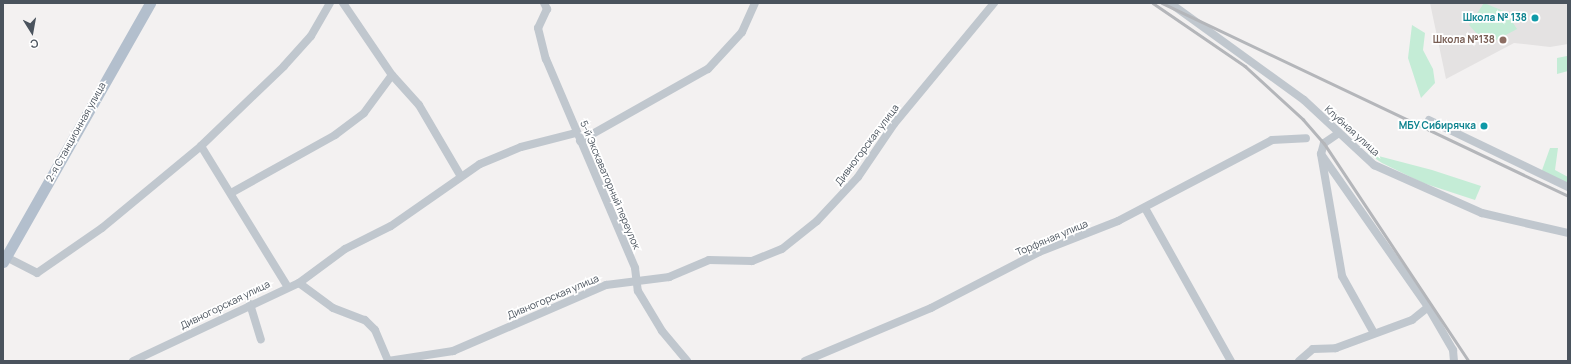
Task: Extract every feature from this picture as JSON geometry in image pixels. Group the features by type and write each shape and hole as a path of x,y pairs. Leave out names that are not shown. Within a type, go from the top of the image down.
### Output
{"main road":[{"name":"2-я Станционная улица","path":"4,259 150,3"}],"street":[{"path":"4,259 29,272 43,271 102,228 201,146 290,60 311,36 330,3"},
{"path":"343,3 392,75 419,105 460,175"},
{"path":"580,141 708,69 742,32 755,3"},
{"name":"Дивногорская улица","path":"388,361 453,351 606,285 669,276 708,260 765,257 794,239 817,221 858,177 894,124 994,3"},
{"name":"Клубная улица","path":"1170,3 1304,100 1374,165 1444,198 1482,213 1568,233"},
{"name":"5-й Экскаваторный переулок","path":"546,6 538,28 546,59 576,133 635,268 638,291 662,331 687,361"},
{"path":"231,193 334,135 364,113 392,75"},
{"path":"1429,120 1568,188"},
{"name":"Дивногорская улица","path":"133,361 287,286 299,283 346,249 391,226 426,203 460,175 521,147 576,133"},
{"path":"1339,134 1324,143 1321,154 1342,276 1374,333"},
{"name":"Торфяная улица","path":"806,361 931,308 1039,252 1145,208 1272,140 1306,138"},
{"path":"201,146 287,286"},
{"path":"1321,154 1428,307 1453,350 1454,361"},
{"path":"1145,208 1231,361"},
{"path":"299,283 333,308 365,320 375,330 388,361"},
{"path":"250,304 261,339"},
{"path":"1299,361 1313,349 1336,348 1412,320 1428,307"}],"shaded area":[{"name":"Школа №138","path":"1430,3 1568,3 1568,44 1550,47 1514,43 1446,79"}],"green space":[{"path":"1484,3 1506,12 1517,29 1487,45 1469,25"},
{"path":"1412,25 1425,33 1423,50 1433,69 1435,83 1421,98 1408,58"},
{"path":"1567,56 1568,71 1557,74 1557,58"},
{"path":"1550,148 1558,148 1555,170 1568,177 1568,185 1541,173"},
{"path":"1367,153 1432,170 1481,186 1475,200 1423,183 1382,163"}],"railway":[{"path":"1153,3 1245,66 1303,119 1324,143 1469,361"},
{"path":"1162,3 1568,196"}],"place":[{"name":"Школа № 138","path":"1535,18"},
{"name":"Школа №138","path":"1503,40"},
{"name":"МБУ Сибирячка","path":"1484,126"}]}
